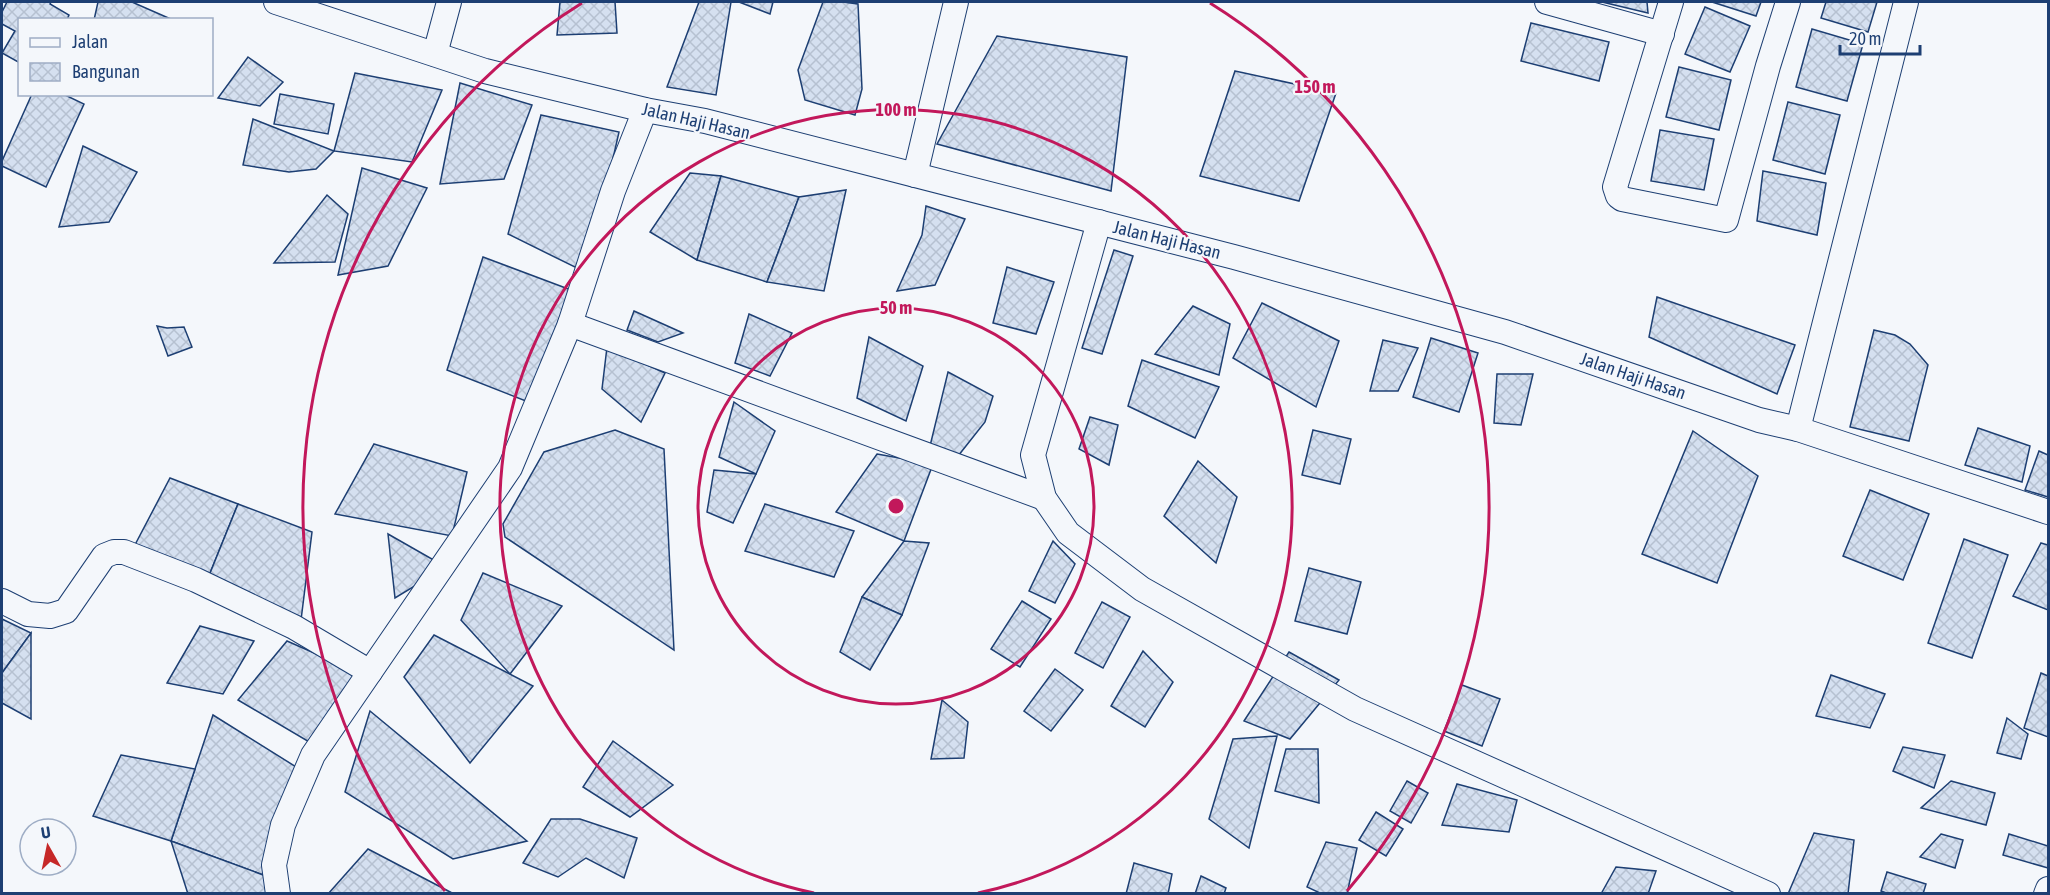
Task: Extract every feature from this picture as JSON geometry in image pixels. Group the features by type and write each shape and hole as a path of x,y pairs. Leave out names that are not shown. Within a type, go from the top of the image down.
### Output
{"street":[{"name":"Jalan Haji Hasan","path":"276,2 485,71 645,110 705,121 1234,257 1505,332 1760,420 1797,429 2049,512"},
{"path":"435,54 449,2"},
{"path":"915,175 956,2"},
{"path":"1551,2 1662,34"},
{"path":"1671,2 1615,187 1618,196 1622,199 1726,220 1788,2"},
{"path":"1797,429 1906,2"},
{"path":"278,894 274,865 283,825 313,755 510,468 570,324 613,190 645,110"},
{"path":"1099,222 1033,455 1044,498 1068,533 1142,589 1355,709 1768,894"},
{"path":"570,324 1044,498"},
{"path":"2,601 28,614 50,616 66,611 104,556 114,552 124,552 196,580 294,627 370,672"},
{"path":"2046,894 2049,890"}],"building":[{"path":"7,2 51,2 50,4 69,15 68,18 18,18 18,62 2,53 15,31 2,24 2,12"},
{"path":"98,2 132,2 168,18 94,18"},
{"path":"560,2 615,2 617,33 557,35"},
{"path":"699,2 731,2 716,95 667,87"},
{"path":"739,2 773,2 770,14"},
{"path":"823,2 858,4 862,89 855,115 805,100 798,70"},
{"path":"1602,2 1647,2 1648,13"},
{"path":"1712,2 1761,2 1756,16"},
{"path":"1826,2 1877,2 1868,32 1821,18"},
{"path":"1705,7 1750,26 1730,72 1685,54"},
{"path":"1531,23 1609,42 1599,81 1521,61"},
{"path":"1812,29 1863,44 1847,101 1796,87"},
{"path":"997,36 1127,57 1111,191 937,144"},
{"path":"248,57 283,82 260,106 218,98"},
{"path":"1679,67 1731,80 1719,130 1666,117"},
{"path":"1235,71 1336,93 1299,201 1200,176"},
{"path":"355,73 442,90 412,162 334,151"},
{"path":"460,83 532,105 504,179 440,184"},
{"path":"280,94 334,104 328,134 274,124"},
{"path":"31,96 67,96 84,104 46,187 2,166 2,161"},
{"path":"1788,102 1840,115 1825,174 1773,160"},
{"path":"541,115 619,132 587,273 508,234"},
{"path":"253,119 334,151 316,169 289,172 243,165"},
{"path":"1660,130 1714,139 1704,190 1651,181"},
{"path":"83,146 137,172 109,222 59,227"},
{"path":"362,168 427,188 388,266 338,275"},
{"path":"1763,171 1826,183 1817,235 1757,221"},
{"path":"690,173 721,176 697,260 650,232"},
{"path":"721,176 799,197 767,282 697,260"},
{"path":"846,190 824,291 767,282 799,197"},
{"path":"327,195 348,214 335,262 274,263"},
{"path":"926,206 965,219 935,285 897,291 922,235"},
{"path":"1114,250 1133,256 1102,354 1082,348"},
{"path":"483,257 571,290 531,403 447,370"},
{"path":"1007,267 1054,282 1036,334 993,323"},
{"path":"1657,297 1795,345 1777,394 1649,337"},
{"path":"1262,303 1339,341 1316,407 1233,358"},
{"path":"1193,306 1230,324 1219,375 1155,354"},
{"path":"634,311 683,333 658,342 627,330"},
{"path":"749,314 792,333 770,376 735,363"},
{"path":"157,326 184,327 192,347 168,356"},
{"path":"1874,330 1895,335 1910,344 1928,365 1909,441 1850,427"},
{"path":"869,337 923,366 906,421 857,398"},
{"path":"1431,338 1478,353 1459,412 1413,397"},
{"path":"1383,340 1418,348 1398,391 1370,391"},
{"path":"607,347 665,373 641,422 602,389"},
{"path":"1142,360 1219,387 1195,438 1128,406"},
{"path":"948,372 993,396 985,422 958,456 930,446"},
{"path":"1497,374 1533,374 1521,425 1494,423"},
{"path":"734,402 775,431 756,474 719,457"},
{"path":"1090,417 1118,425 1109,465 1079,449"},
{"path":"1978,428 2030,446 2022,482 1965,465"},
{"path":"615,430 664,449 674,650 505,537 503,524 544,452"},
{"path":"1313,430 1351,439 1340,484 1302,475"},
{"path":"1693,431 1758,476 1717,583 1642,554"},
{"path":"374,444 467,472 452,536 335,514"},
{"path":"2039,451 2048,455 2048,497 2025,490"},
{"path":"877,454 933,464 904,541 836,512"},
{"path":"1198,461 1237,497 1216,563 1164,516"},
{"path":"714,470 756,474 733,523 707,512"},
{"path":"170,478 238,504 204,588 127,560"},
{"path":"1870,490 1929,514 1903,580 1843,556"},
{"path":"238,504 312,532 301,620 204,588"},
{"path":"765,504 854,531 834,577 745,551"},
{"path":"388,534 446,567 395,598"},
{"path":"1964,539 2008,555 1972,658 1928,643"},
{"path":"904,541 929,543 902,615 862,597"},
{"path":"1053,541 1075,564 1055,603 1029,591"},
{"path":"2041,543 2048,545 2048,610 2013,596"},
{"path":"1309,568 1361,582 1347,634 1295,621"},
{"path":"483,573 562,606 510,674 461,620"},
{"path":"862,597 902,615 870,670 840,652"},
{"path":"1022,601 1051,619 1020,667 991,649"},
{"path":"1102,602 1130,617 1103,668 1075,653"},
{"path":"2,619 31,633 2,673"},
{"path":"200,626 254,641 223,694 167,683"},
{"path":"31,633 31,719 2,703 2,673"},
{"path":"434,635 533,686 470,763 404,677"},
{"path":"287,641 362,674 316,746 238,700"},
{"path":"1143,651 1173,682 1145,727 1111,706"},
{"path":"1289,652 1339,680 1290,739 1244,721"},
{"path":"1055,669 1083,690 1051,731 1024,711"},
{"path":"2041,673 2048,676 2048,737 2024,728"},
{"path":"1831,675 1885,694 1870,728 1816,716"},
{"path":"1462,685 1500,699 1482,746 1444,731"},
{"path":"942,700 968,722 964,758 931,759"},
{"path":"370,711 527,841 453,859 345,792"},
{"path":"213,715 309,775 266,876 171,841"},
{"path":"2007,718 2028,734 2021,759 1997,753"},
{"path":"1277,736 1249,848 1209,819 1233,739"},
{"path":"613,741 673,785 630,817 583,787"},
{"path":"1903,747 1945,755 1934,788 1893,771"},
{"path":"1286,749 1318,749 1319,803 1275,791"},
{"path":"121,755 195,769 171,841 93,816"},
{"path":"1407,781 1428,793 1411,823 1390,811"},
{"path":"1951,781 1995,793 1986,825 1921,808"},
{"path":"1457,784 1517,800 1509,832 1442,825"},
{"path":"1376,812 1403,829 1386,856 1359,840"},
{"path":"551,819 580,819 637,838 624,878 586,858 558,877 523,863"},
{"path":"1814,833 1854,840 1848,894 1788,894"},
{"path":"1941,834 1963,840 1955,868 1920,857"},
{"path":"2009,834 2048,846 2048,868 2003,855"},
{"path":"171,841 266,876 273,894 188,894"},
{"path":"1326,842 1357,848 1347,894 1322,894 1307,887"},
{"path":"368,849 454,894 328,894"},
{"path":"1134,863 1172,874 1168,894 1126,894"},
{"path":"1616,867 1656,871 1648,894 1601,894"},
{"path":"1887,872 1926,884 1923,894 1889,894 1881,891"},
{"path":"1201,876 1226,888 1224,894 1195,894"}]}
